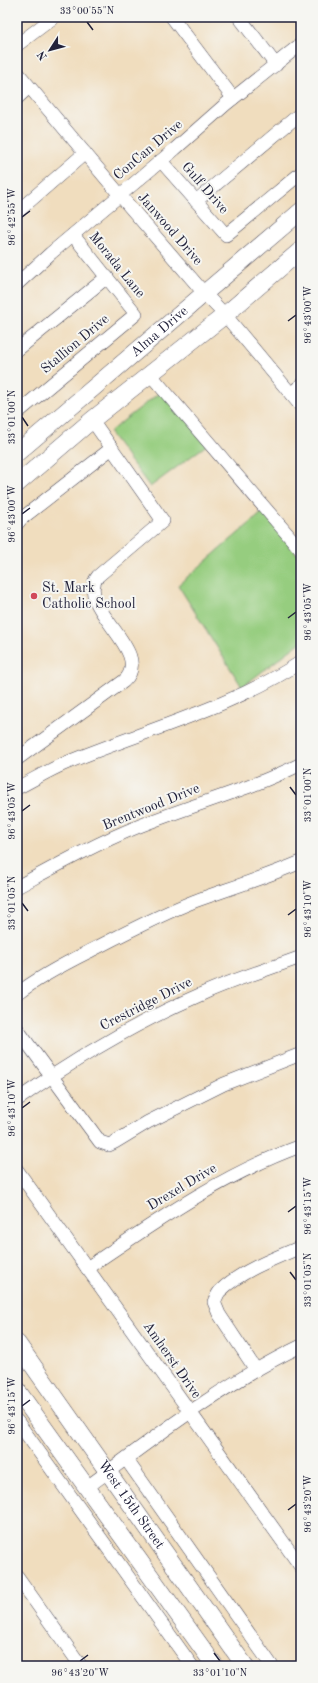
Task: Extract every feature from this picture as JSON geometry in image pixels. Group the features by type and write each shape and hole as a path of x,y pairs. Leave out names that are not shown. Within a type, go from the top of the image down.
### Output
{"main road":[{"name":"Alma Drive","path":"17,453 301,211"},
{"name":"Alma Drive","path":"17,484 92,420 225,315 301,250"},
{"name":"West 15th Street","path":"17,1343 245,1666"},
{"name":"West 15th Street","path":"17,1390 215,1666"}],"street":[{"path":"17,45 54,17"},
{"path":"172,17 233,98"},
{"path":"239,17 276,65"},
{"name":"ConCan Drive","path":"17,284 51,253 161,161 233,98 301,44"},
{"name":"Janwood Drive","path":"17,72 120,195 204,293 225,315 301,406"},
{"path":"17,98 29,87"},
{"path":"196,201 301,114"},
{"path":"17,212 85,153"},
{"name":"Gulf Drive","path":"161,161 226,235 301,172"},
{"name":"Morada Lane","path":"73,235 136,314"},
{"path":"17,350 107,278"},
{"name":"Stallion Drive","path":"17,414 136,314"},
{"path":"150,374 301,550"},
{"path":"291,394 301,386"},
{"path":"17,759 124,681 131,672 132,660 96,601 92,587 94,580 98,576 164,521 92,420"},
{"path":"18,519 112,448"},
{"path":"17,788 65,764 229,701 274,680 301,662"},
{"name":"Brentwood Drive","path":"17,887 73,857 136,828 277,776 301,764"},
{"path":"17,994 27,986 68,962 115,938 194,902 301,862"},
{"name":"Crestridge Drive","path":"17,1100 89,1052 139,1023 205,992 301,957"},
{"path":"17,1028 100,1142 108,1145 148,1122 224,1084 301,1054"},
{"name":"Drexel Drive","path":"87,1268 168,1212 229,1178 301,1146"},
{"name":"Amherst Drive","path":"17,1170 301,1567"},
{"path":"256,1370 219,1314 214,1302 219,1292 245,1273 285,1253 301,1247"},
{"path":"86,1488 190,1413 256,1370 301,1346"},
{"path":"17,1421 192,1666"},
{"path":"126,1459 272,1666"},
{"path":"17,1576 81,1666"}],"green space":[{"path":"163,390 208,444 150,487 109,432"},
{"path":"263,512 301,559 301,642 242,687 178,585"}],"place":[{"name":"St. Mark Catholic School","path":"34,596"}]}
